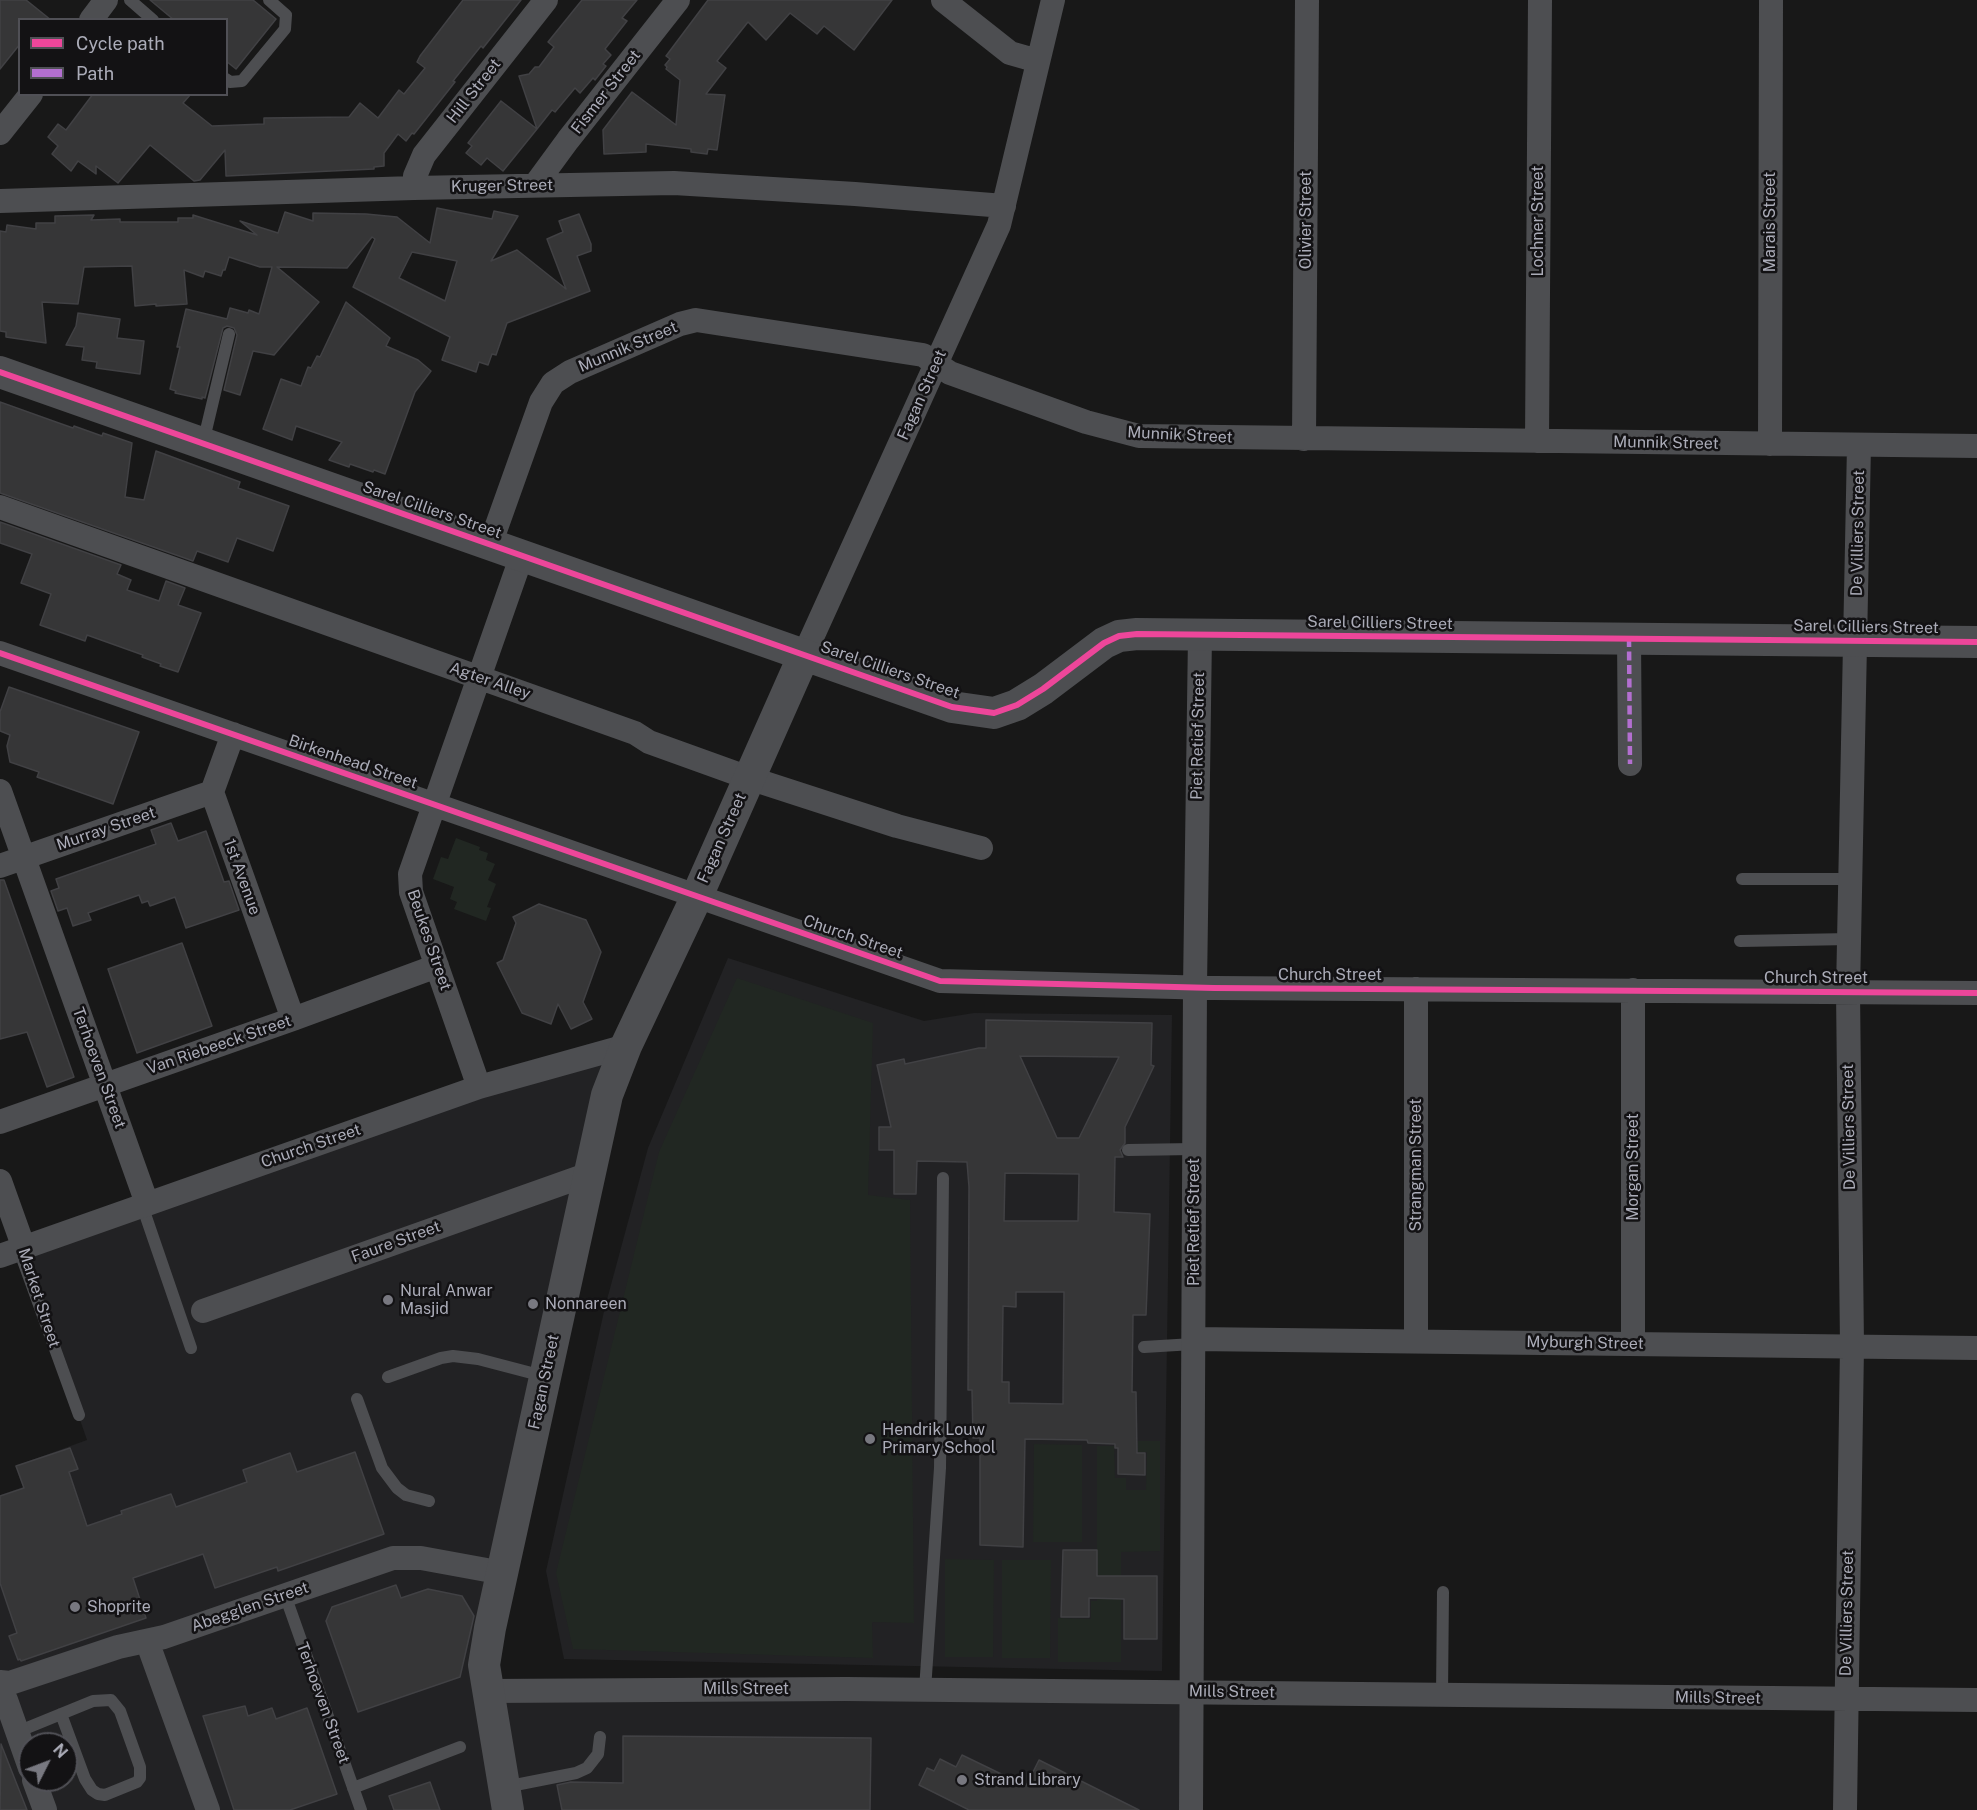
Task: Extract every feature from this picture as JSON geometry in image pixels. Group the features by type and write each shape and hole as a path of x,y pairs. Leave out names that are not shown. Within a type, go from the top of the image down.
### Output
{"street":[{"path":"92,18 106,0"},
{"name":"Hill Street","path":"414,188 415,176 424,155 546,0"},
{"name":"Fismer Street","path":"535,185 678,0"},
{"path":"944,0 1010,52 1038,62"},
{"name":"Fagan Street","path":"506,1799 484,1665 607,1095 626,1046 697,896 999,225 1053,0"},
{"name":"Olivier Street","path":"1304,439 1307,0"},
{"name":"Lochner Street","path":"1537,441 1540,0"},
{"name":"Marais Street","path":"1770,444 1771,0"},
{"path":"0,134 29,96"},
{"name":"Kruger Street","path":"0,201 414,188 674,183 1004,206"},
{"name":"Munnik Street","path":"490,544 541,402 553,383 570,372 680,324 696,320 923,355 950,372 1086,422 1139,436 1977,446"},
{"name":"Sarel Cilliers Street","path":"0,372 952,707 994,713 1017,705 1043,689 1104,643 1119,636 1977,642"},
{"name":"De Villiers Street","path":"1845,1810 1852,1346 1848,991 1859,445"},
{"name":"Agter Alley","path":"0,507 635,732 649,742 749,778 897,826 981,848"},
{"name":"Beukes Street","path":"479,1087 409,882 522,555"},
{"name":"Piet Retief Street","path":"1191,1810 1195,987 1200,635"},
{"path":"1629,638 1630,764"},
{"name":"Birkenhead Street","path":"0,653 697,896"},
{"path":"212,792 234,734"},
{"name":"Terhoeven Street","path":"0,791 144,1195 145,1204"},
{"name":"Murray Street","path":"0,866 212,792"},
{"name":"1st Avenue","path":"212,792 293,1019"},
{"name":"Church Street","path":"697,896 940,981 1195,987 1977,993"},
{"name":"Van Riebeeck Street","path":"0,1122 437,966"},
{"name":"Strangman Street","path":"1416,989 1416,1341"},
{"name":"Morgan Street","path":"1633,990 1633,1343"},
{"name":"Church Street","path":"11,1252 479,1087 626,1046"},
{"name":"Faure Street","path":"203,1311 589,1174"},
{"name":"Market Street","path":"0,1181 20,1237 11,1252"},
{"name":"Myburgh Street","path":"1193,1341 1416,1341 1977,1348"},
{"name":"Abegglen Street","path":"0,1682 10,1683 118,1647 164,1637 393,1558 421,1558 503,1573"},
{"path":"147,1641 208,1810"},
{"path":"0,1688 17,1732"},
{"name":"Mills Street","path":"487,1691 925,1690 1977,1700"},
{"path":"38,1792 45,1810"}],"lane":[{"path":"130,0 151,18"},
{"path":"228,80 242,81 285,29 286,15 268,0"},
{"path":"203,443 229,334"},
{"path":"1742,879 1851,879"},
{"path":"1740,940 1850,939"},
{"path":"1128,1149 1194,1149"},
{"path":"925,1690 940,1468 943,1178"},
{"name":"Terhoeven Street","path":"145,1204 145,1214 191,1348"},
{"name":"Market Street","path":"11,1252 22,1258 79,1416"},
{"path":"1144,1347 1193,1341"},
{"path":"388,1377 453,1356 478,1359 545,1376"},
{"path":"357,1399 382,1468 397,1488 406,1495 429,1501"},
{"path":"1442,1695 1443,1592"},
{"name":"Terhoeven Street","path":"285,1595 361,1810"},
{"path":"17,1732 61,1714 100,1700 111,1700 120,1712 140,1767 140,1778 137,1782 105,1795 92,1790 85,1779 61,1714"},
{"path":"506,1799 587,1768 598,1754 600,1737"},
{"path":"353,1788 460,1747"}],"shaded area":[{"path":"456,838 480,847 479,850 488,853 486,860 495,864 488,880 496,884 487,907 491,908 486,921 454,909 457,902 450,899 454,887 433,879 441,857 448,859"},
{"name":"Hendrik Louw Primary School","path":"728,958 924,1021 974,1013 1172,1015 1162,1671 564,1659 546,1571 605,1307 648,1148"},
{"path":"737,978 873,1023 868,1195 910,1200 914,1623 872,1622 873,1658 573,1649 556,1573 659,1152"},
{"path":"625,1046 487,1691 1191,1692 1191,1810 0,1810 0,1495 23,1487 15,1466 87,1440 21,1249"},
{"path":"1138,1441 1160,1441 1160,1551 1121,1552 1121,1662 1058,1662 1058,1618 1091,1619 1091,1601 1097,1601 1097,1446 1114,1446 1115,1478 1126,1478 1126,1490 1146,1490 1147,1452 1138,1452"},
{"path":"1034,1444 1082,1445 1082,1542 1033,1542"},
{"path":"945,1559 994,1560 993,1657 945,1657"},
{"path":"1002,1560 1051,1560 1050,1658 1002,1658"}],"building":[{"path":"0,0 26,0 48,18 18,18 18,46 0,69"},
{"path":"150,0 253,0 276,19 236,69 228,63 228,18 172,18"},
{"path":"463,0 521,0 453,81 455,82 414,134 412,133 406,141 398,134 384,153 384,166 374,167 374,169 226,176 225,150 200,180 194,181 150,145 118,183 96,166 96,174 78,161 71,171 52,154 58,146 48,137 58,124 66,130 92,96 189,96 183,103 212,126 264,124 264,118 349,117 360,103 378,118 399,90 404,94 425,68 417,62"},
{"path":"582,0 637,0 622,18 627,21 605,49 611,55 603,64 606,66 580,93 575,88 555,112 552,110 537,129 519,76 529,74 535,67 539,67 554,47 548,42"},
{"path":"708,0 892,0 854,50 824,26 817,34 790,13 766,40 748,22 717,61 726,68 706,94 725,95 717,150 708,149 707,154 691,152 691,149 646,144 646,152 604,154 603,130 632,92 676,125 680,80 666,69 665,65 670,59 666,56"},
{"path":"501,101 537,129 503,171 487,158 481,165 466,153 472,146 468,143"},
{"path":"437,208 492,219 494,211 518,216 491,261 517,250 566,289 547,239 563,232 559,221 579,214 591,244 591,251 577,256 590,291 507,323 496,355 492,354 488,365 479,362 476,372 442,360 450,337 353,287 375,239 372,237 347,268 277,267 319,302 274,355 253,351 240,395 224,390 237,335 234,328 227,326 223,328 205,398 202,397 202,399 175,393 176,391 170,389 186,309 227,319 230,308 248,313 249,310 259,314 272,267 260,267 229,257 221,276 205,271 203,277 184,270 187,304 135,306 132,266 84,267 78,304 42,302 46,343 6,337 6,332 0,331 0,231 6,232 7,225 36,229 36,223 55,223 55,216 94,215 91,220 178,222 178,218 193,218 193,215 257,235 240,221 278,233 285,212 313,221 313,213 366,214 397,217 430,243","holes":["412,252 457,261 445,301 399,278"]},
{"path":"346,302 390,338 386,346 418,360 431,371 415,392 385,474 350,464 349,467 329,460 342,442 296,426 292,440 263,429 281,379 301,386 308,367 311,368 317,356 320,357"},
{"path":"78,313 120,319 117,338 144,341 140,374 96,368 97,362 82,360 84,347 66,345 76,326"},
{"path":"0,402 73,428 74,426 102,436 103,433 132,443 125,497 144,500 156,451 240,482 238,488 289,506 273,551 237,538 228,562 197,551 193,561 0,493"},
{"path":"0,522 121,565 117,574 131,580 127,590 159,601 166,581 185,588 178,605 201,613 178,672 160,666 161,664 142,657 143,655 87,635 85,641 40,625 51,594 21,583 32,554 0,543"},
{"path":"9,687 139,732 113,804 37,777 39,772 10,762 7,746 10,735 0,731 0,712"},
{"path":"171,823 178,841 206,831 224,882 229,881 239,910 186,928 175,897 150,906 148,901 142,903 139,895 88,913 91,920 73,926 67,908 58,911 51,891 59,888 56,879 156,844 151,830"},
{"path":"0,880 4,880 74,1077 47,1087 27,1032 0,1039"},
{"path":"539,904 586,920 601,952 583,1002 592,1019 571,1029 558,1004 551,1024 522,1013 497,963 503,960 516,923 513,917"},
{"path":"182,943 212,1026 137,1053 108,969"},
{"path":"986,1020 1152,1023 1151,1065 1154,1066 1125,1127 1125,1143 1120,1150 1123,1157 1115,1157 1114,1212 1150,1214 1146,1315 1133,1315 1132,1392 1136,1392 1137,1453 1145,1453 1145,1475 1118,1474 1118,1448 1115,1448 1115,1444 1088,1443 1087,1440 1025,1439 1023,1547 980,1545 980,1438 973,1438 972,1390 968,1390 969,1187 967,1162 917,1161 916,1194 894,1194 894,1150 879,1150 879,1127 891,1127 877,1065 904,1059 905,1064 986,1048","holes":["1020,1056 1119,1057 1079,1138 1057,1138","1005,1173 1079,1174 1078,1221 1004,1221","1016,1292 1064,1292 1063,1404 1009,1403 1009,1382 1002,1382 1003,1306 1016,1307"]},
{"path":"70,1448 78,1469 69,1472 87,1526 122,1514 121,1511 171,1494 176,1507 247,1482 243,1470 290,1453 297,1472 355,1452 384,1534 278,1571 277,1567 215,1588 203,1554 133,1578 146,1618 21,1661 18,1660 9,1636 17,1633 0,1583 0,1496 24,1488 16,1466"},
{"path":"1063,1550 1097,1550 1097,1576 1157,1576 1157,1639 1124,1639 1124,1599 1089,1598 1089,1617 1061,1617"},
{"path":"396,1585 401,1598 428,1589 462,1596 474,1616 460,1677 358,1712 326,1621 332,1607"},
{"path":"245,1706 248,1716 272,1708 276,1719 307,1708 337,1794 290,1810 234,1810 203,1716"},
{"path":"623,1736 871,1738 870,1810 562,1810 557,1785 571,1782 623,1783"},
{"path":"1,1744 27,1810 0,1810"},
{"path":"962,1755 1026,1786 1039,1760 1139,1810 969,1810 919,1785 927,1768 934,1771 940,1759 956,1767"},
{"path":"430,1782 440,1810 394,1810 389,1796"}],"marked path":[{"path":"1629,638 1630,764"}],"cycle path":[{"path":"0,372 952,707 994,713 1017,705 1043,689 1104,643 1119,636 1137,634 1977,642"},
{"path":"0,653 940,981 1214,988 1977,993"}],"place":[{"name":"Nural Anwar Masjid","path":"388,1300"},
{"name":"Nonnareen","path":"533,1304"},
{"name":"Hendrik Louw Primary School","path":"870,1439"},
{"name":"Shoprite","path":"75,1607"},
{"name":"Strand Library","path":"962,1780"}]}
